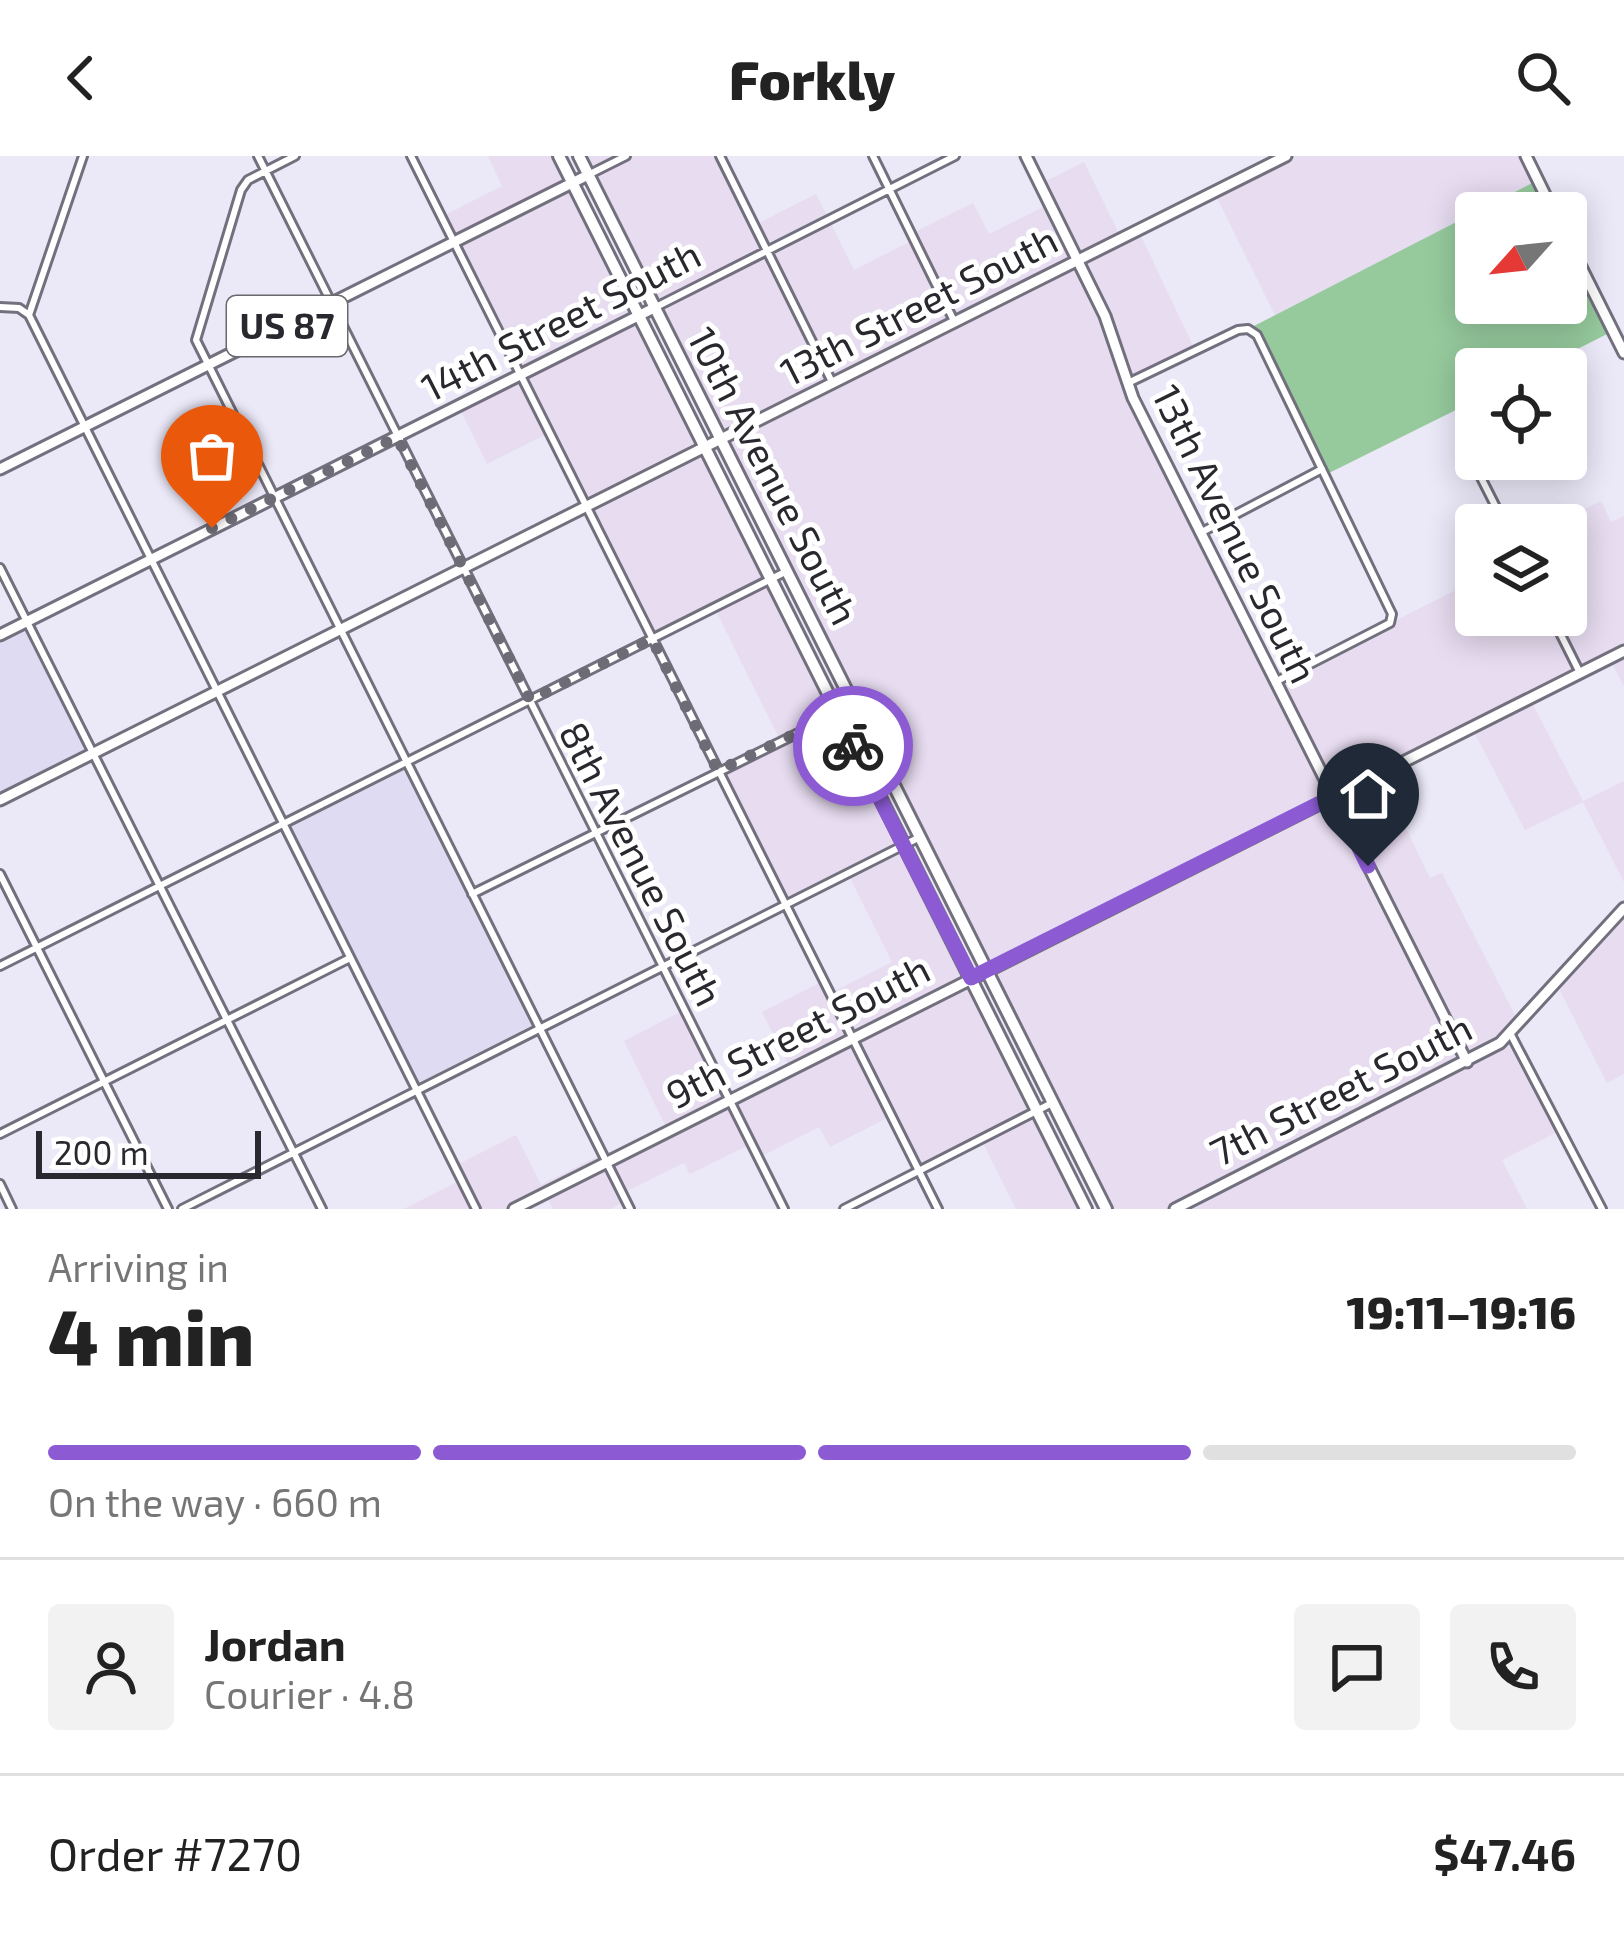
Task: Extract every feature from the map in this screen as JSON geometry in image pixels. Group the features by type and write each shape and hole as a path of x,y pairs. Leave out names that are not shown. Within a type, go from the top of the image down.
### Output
{"highway":[{"name":"10th Avenue South","path":"559,156 1086,1209"},
{"name":"10th Avenue South","path":"578,156 1106,1209"}],"street":[{"path":"28,315 83,156"},
{"name":"8th Avenue South","path":"258,156 784,1209"},
{"path":"295,156 248,180 241,190 196,340 630,1209"},
{"path":"411,156 938,1209"},
{"path":"574,184 626,156"},
{"path":"720,156 833,384"},
{"path":"873,156 955,322"},
{"name":"14th Street South","path":"0,635 955,156"},
{"name":"13th Avenue South","path":"1026,156 1105,316 1127,383 1467,1062"},
{"name":"13th Street South","path":"0,800 1284,156"},
{"path":"1526,156 1544,192"},
{"name":"US 87","path":"0,469 574,184"},
{"path":"1587,279 1624,353"},
{"path":"0,307 20,308 28,315 476,1209"},
{"path":"1127,383 1238,329 1257,335 1393,619 1275,682"},
{"path":"1200,532 1322,469"},
{"path":"0,568 322,1209"},
{"path":"0,966 786,572"},
{"path":"1562,636 1580,673"},
{"name":"9th Street South","path":"514,1209 1624,650"},
{"path":"472,894 855,705"},
{"path":"182,1209 920,837"},
{"path":"0,874 168,1209"},
{"name":"7th Street South","path":"1175,1209 1467,1062 1510,1033 1624,908"},
{"path":"0,1135 351,957"},
{"path":"1510,1033 1602,1209"},
{"path":"844,1209 1052,1103"},
{"path":"0,1184 13,1209"}],"shaded area":[{"path":"488,156 559,156 1086,1209 1016,1209 981,1139 919,1170 891,1116 830,1147 819,1127 758,1158 751,1144 690,1174 684,1163 623,1193 626,1201 611,1209 553,1209 545,1194 514,1209 404,1209 461,1180 455,1166 516,1135 541,1185 602,1154 606,1162 668,1131 624,1041 684,1010 730,1100 791,1070 762,1012 823,981 831,993 892,962 848,874 784,905 718,771 780,740 715,609 653,639 549,433 487,464 459,407 520,374 441,217 502,186"},
{"path":"579,156 720,156 755,225 816,194 854,270 973,203 989,234 1049,204 1040,184 1084,162 1121,238 1138,230 1195,350 1128,383 1276,681 1455,591 1455,636 1587,636 1587,508 1601,501 1611,522 1624,516 1624,687 1610,659 1530,699 1583,801 1624,781 1624,882 1583,802 1525,830 1472,728 1364,781 1386,825 1401,818 1430,878 1442,873 1519,1023 1510,1033 1561,1130 1502,1160 1527,1209 1106,1209"},
{"path":"1286,156 1526,156 1538,180 1515,192 1455,192 1455,223 1275,315 1214,192"},
{"path":"26,622 92,754 0,800 0,635"},
{"path":"406,762 540,1029 418,1090 284,824"},
{"path":"1624,908 1624,1074 1607,1083 1556,983"}],"green space":[{"path":"1538,180 1544,192 1515,192"},
{"path":"1455,223 1455,324 1587,324 1587,279 1613,331 1579,348 1455,348 1455,410 1325,475 1257,336 1248,329"}],"way so far":[{"path":"212,528 397,437 530,700 652,639 718,771 837,714 853,746"}],"route":[{"path":"853,746 971,978 1334,796 1368,866"}]}
